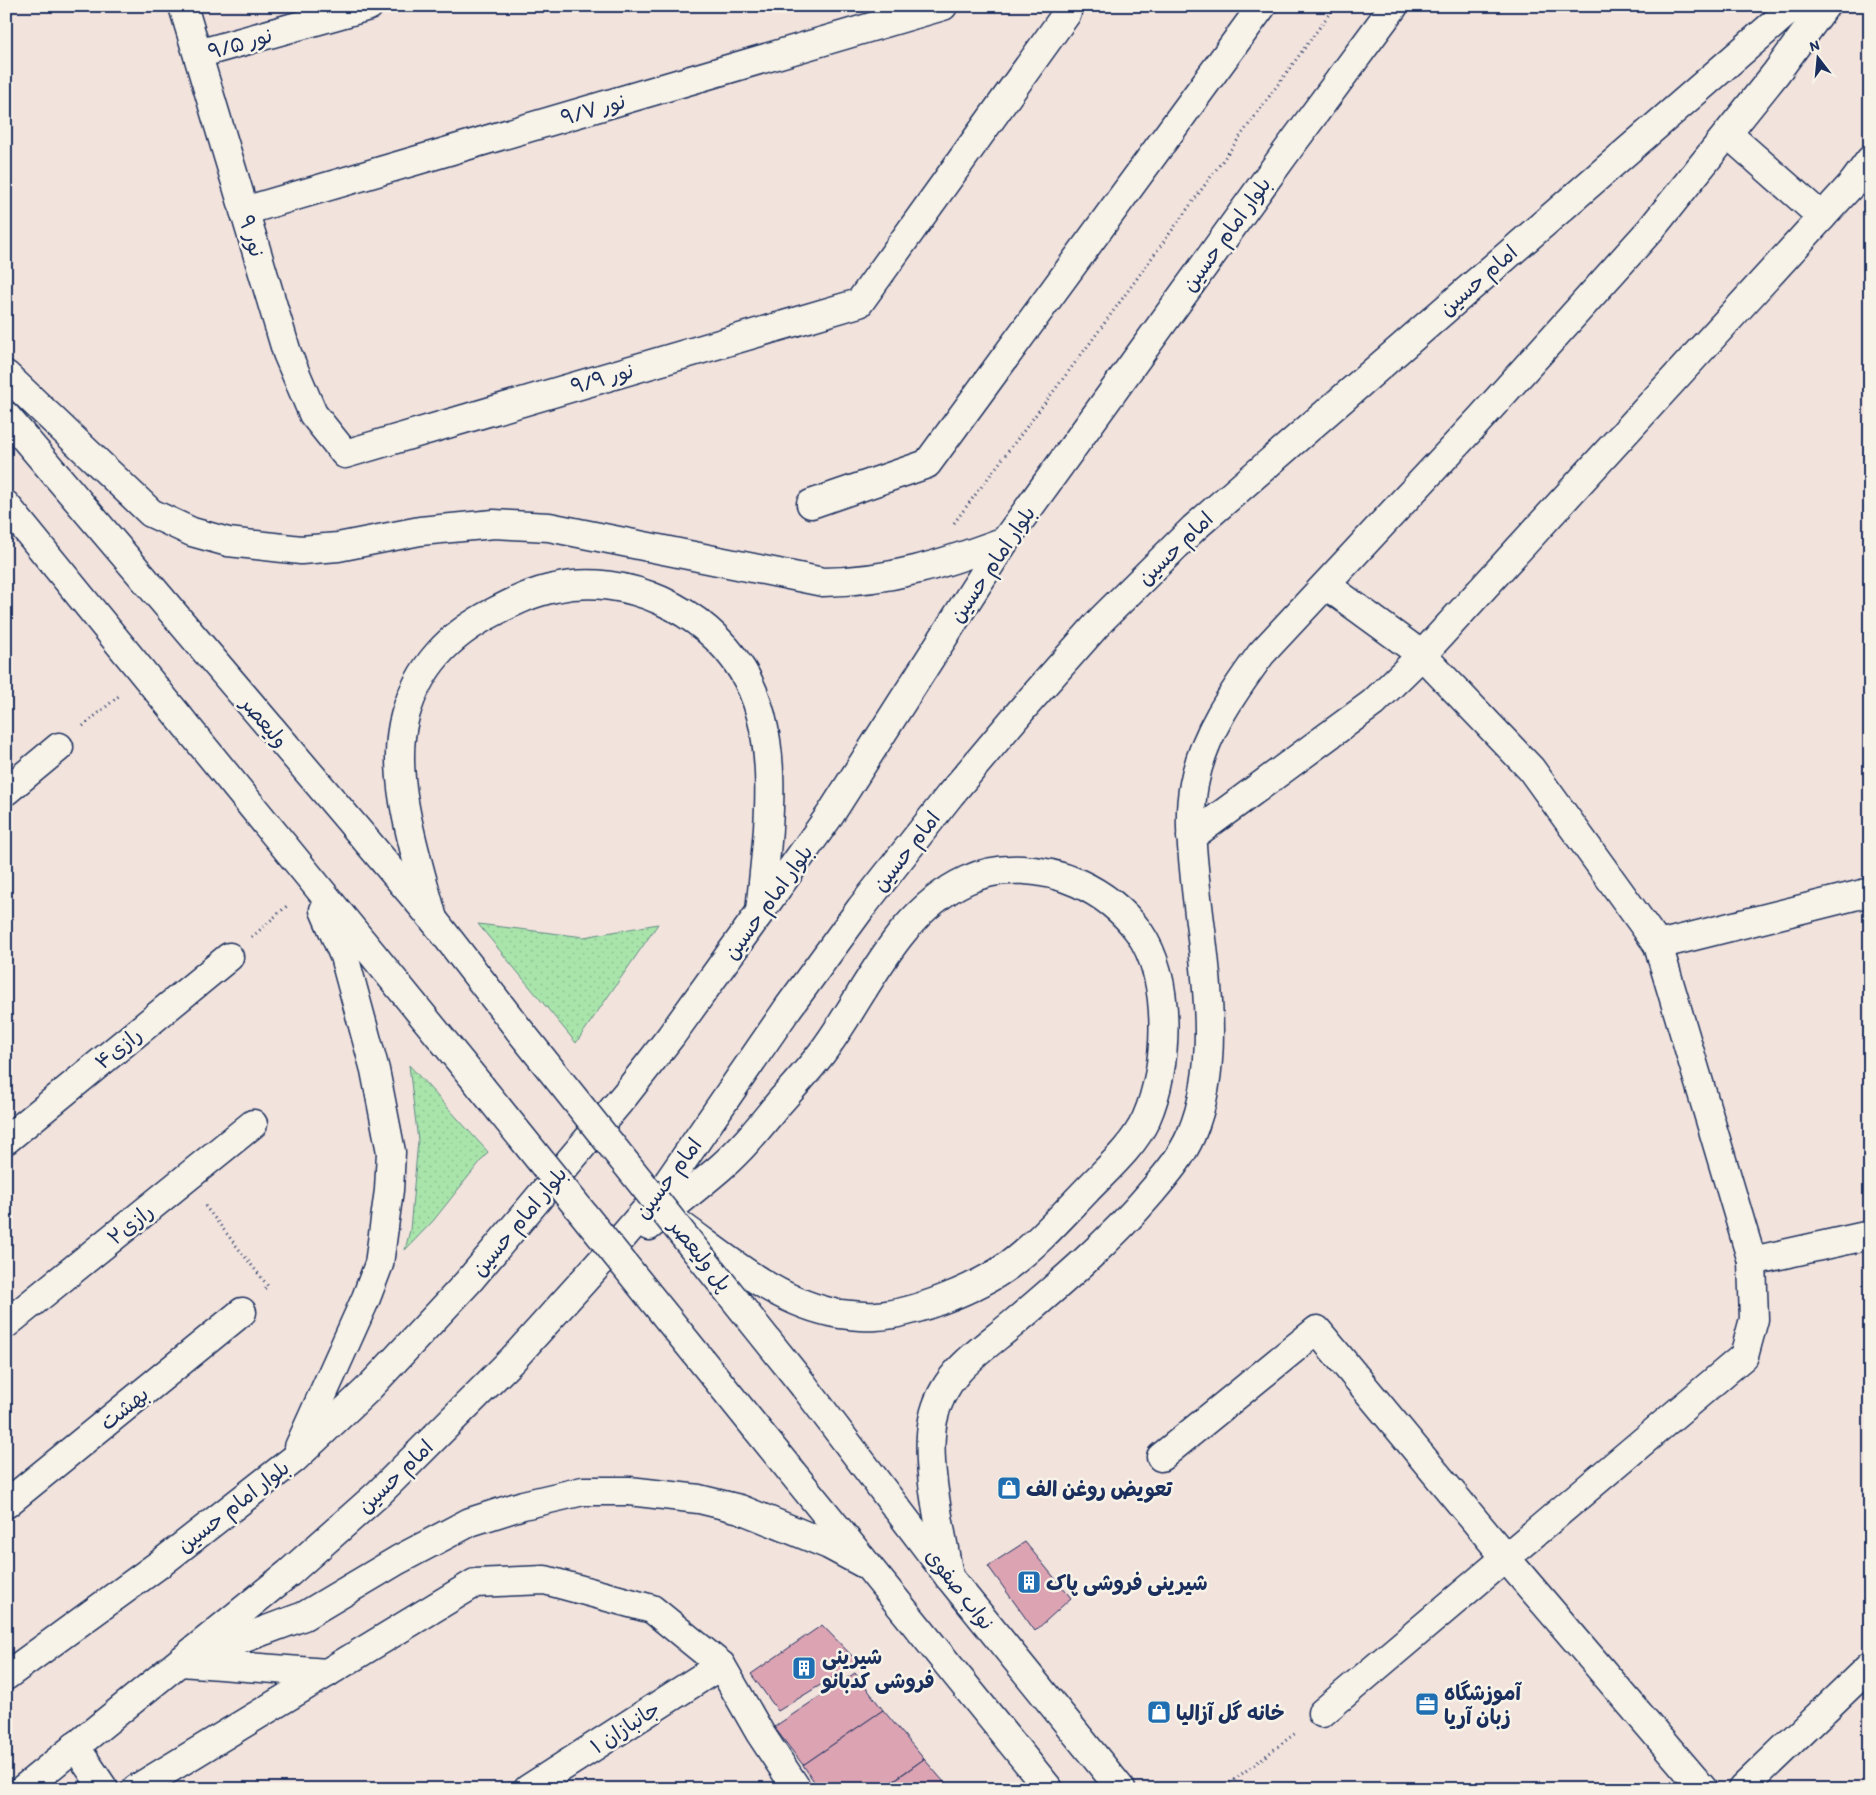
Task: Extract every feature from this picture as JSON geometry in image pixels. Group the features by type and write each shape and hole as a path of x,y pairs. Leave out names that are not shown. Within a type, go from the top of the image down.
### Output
{"main road":[{"name":"نور ۹","path":"183,6 287,353 313,414 345,454"},
{"name":"نور ۹/۵","path":"198,54 369,6"},
{"name":"نور ۹/۷","path":"244,211 943,6"},
{"name":"نور ۹/۹","path":"345,454 859,303 1067,13 1068,6"},
{"path":"811,504 926,464 1262,6"},
{"name":"بلوار امام حسین","path":"6,1676 161,1563 294,1459 367,1390 468,1282 671,1036 830,815 1005,541 1394,6"},
{"name":"امام حسین","path":"75,1746 289,1573 379,1493 513,1359 662,1191 788,1008 866,900 1018,713 1102,619 1194,528 1794,6"},
{"path":"949,1577 932,1471 932,1421 940,1396 955,1372 1017,1320 1124,1224 1180,1159 1192,1133 1205,1096 1208,1060 1207,1004 1191,837 1194,785 1206,741 1232,693 1260,654 1326,585 1652,229 1728,134 1825,6"},
{"path":"1728,134 1822,218"},
{"path":"1191,837 1373,703 1422,655 1822,218 1870,160"},
{"path":"6,375 152,514 192,532 228,542 301,550 338,548 429,530 494,524 549,526 823,582 854,581 917,571 1005,541"},
{"name":"ولیعصر","path":"6,416 433,919 520,1031"},
{"path":"6,505 481,1087 1049,1789"},
{"path":"433,919 403,803 401,752 405,717 419,681 450,639 479,619 519,598 557,587 597,585 637,590 672,606 708,629 742,670 763,724 770,802 760,912"},
{"path":"1322,1713 1744,1356 1754,1319 1752,1261 1658,945 1531,769 1422,655 1326,585"},
{"path":"6,791 59,747"},
{"path":"590,1274 723,1165 748,1140 822,1054 889,950 915,918 942,895 967,880 999,870 1040,870 1101,894 1123,913 1140,934 1155,967 1162,999 1163,1039 1158,1080 1145,1121 1122,1154 1043,1235 1008,1266 953,1294 912,1310 875,1316 839,1314 797,1303 761,1282 672,1219"},
{"path":"294,1459 366,1298 379,1264 385,1234 390,1161 384,1112 375,1070 344,956 313,883"},
{"path":"1658,945 1870,892"},
{"name":"رازی۴","path":"6,1140 229,957"},
{"name":"پل ولیعصر","path":"520,1031 804,1386"},
{"name":"رازی۲","path":"6,1324 253,1124"},
{"path":"1752,1261 1870,1235"},
{"name":"بهشت","path":"6,1504 242,1312"},
{"path":"1161,1457 1317,1330 1505,1557 1689,1784"},
{"name":"نواب صفوی","path":"804,1386 949,1577 1121,1789"},
{"path":"181,1662 304,1616 398,1560 470,1522 523,1505 583,1491 629,1491 673,1496 699,1499 740,1509 829,1546 868,1566"},
{"path":"136,1789 475,1583 545,1580 652,1609 721,1666 796,1789"},
{"path":"181,1662 327,1673"},
{"name":"جانبازان ۱","path":"528,1789 721,1666"},
{"path":"1742,1789 1870,1666"},
{"path":"23,1789 75,1746 104,1789"}],"path":[{"path":"953,524 1090,343 1335,6"},
{"path":"59,747 144,675"},
{"path":"229,957 313,883"},
{"path":"184,1180 268,1286 242,1312"},
{"path":"1222,1789 1322,1713"}],"green space":[{"path":"478,924 584,937 658,924 576,1043"},
{"path":"409,1065 488,1152 433,1221 405,1250 410,1230 418,1141"}],"building":[{"name":"شیرینی فروشی پاک","path":"1025,1542 1071,1598 1035,1631 988,1566"},
{"name":"شیرینی فروشی کدبانو","path":"822,1625 858,1662 778,1711 751,1674"},
{"path":"855,1673 883,1710 803,1765 774,1727"},
{"path":"883,1710 924,1759 881,1789 819,1789 803,1765"},
{"path":"924,1759 950,1789 882,1789"}],"place":[{"name":"تعویض روغن الف","path":"1009,1488"},
{"name":"شیرینی فروشی پاک","path":"1029,1582"},
{"name":"شیرینی فروشی کدبانو","path":"804,1668"},
{"name":"آموزشگاه زبان آریا","path":"1427,1704"},
{"name":"خانه گل آزالیا","path":"1159,1712"}]}
